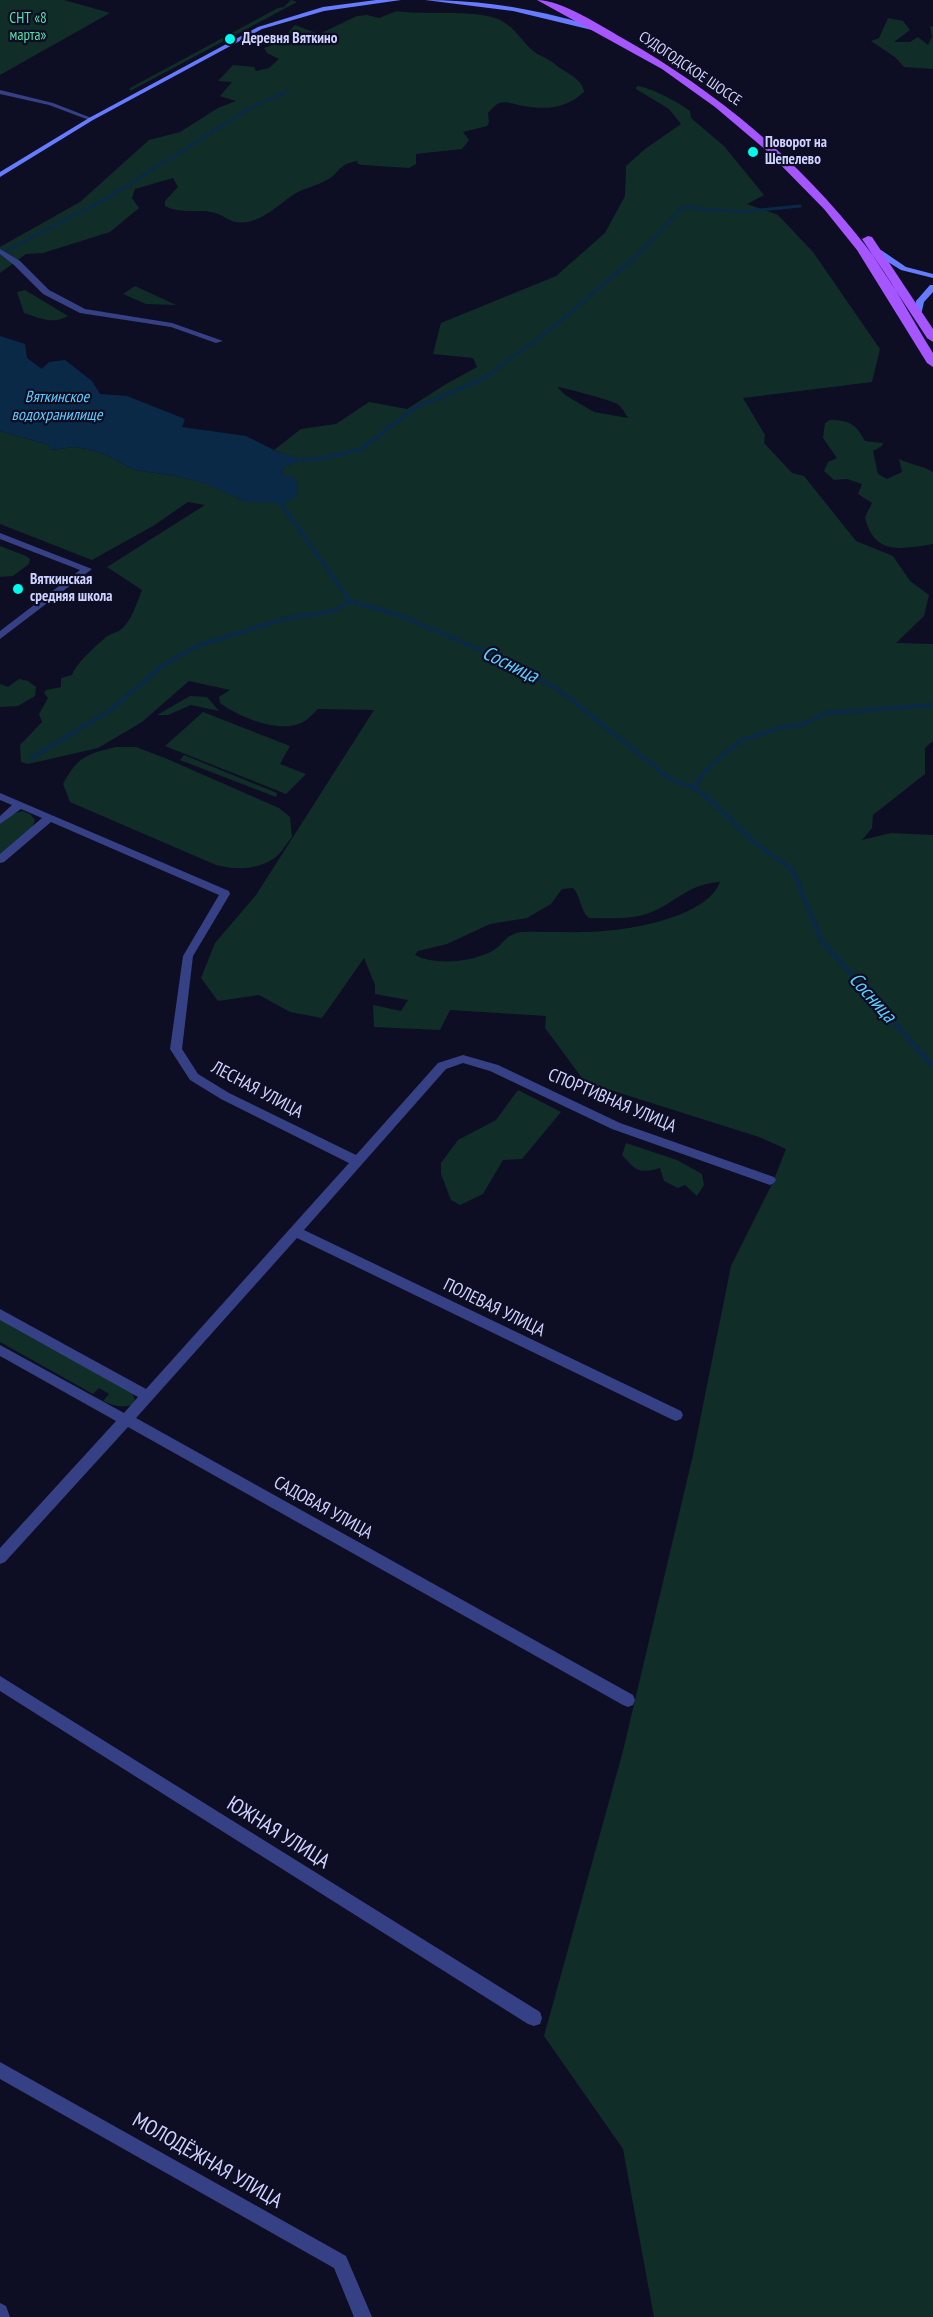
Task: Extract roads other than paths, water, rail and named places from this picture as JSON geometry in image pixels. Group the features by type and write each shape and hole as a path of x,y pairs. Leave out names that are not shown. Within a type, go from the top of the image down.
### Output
{"main road":[{"name":"СУДОГОДСКОЕ ШОССЕ","path":"542,0 666,67 749,129 803,179 862,249 932,361"},
{"name":"СУДОГОДСКОЕ ШОССЕ","path":"559,0 661,55 751,120 808,170"},
{"path":"829,192 878,252 933,338"}],"street":[{"path":"0,175 91,119 236,39 291,17 352,4 398,0"},
{"path":"428,0 490,4 520,9 555,16 606,33"},
{"path":"2,92 51,104 91,119"},
{"path":"0,251 17,263 46,292 83,311 172,325 219,341"},
{"path":"878,252 894,265 933,276"},
{"path":"918,314 920,301 933,286"},
{"path":"0,536 87,569 0,636"},
{"name":"ЛЕСНАЯ УЛИЦА","path":"0,796 225,894 188,956 176,1049 194,1077 225,1096 357,1161"},
{"path":"0,821 19,805"},
{"path":"0,860 49,818"},
{"name":"СПОРТИВНАЯ УЛИЦА","path":"357,1161 442,1066 463,1059 495,1068 616,1126 770,1180"},
{"path":"0,1558 296,1232 357,1161"},
{"name":"ПОЛЕВАЯ УЛИЦА","path":"296,1232 676,1415"},
{"path":"0,1314 147,1396"},
{"name":"САДОВАЯ УЛИЦА","path":"0,1350 124,1419 142,1426 265,1498 628,1700"},
{"name":"ЮЖНАЯ УЛИЦА","path":"0,1683 534,2018"},
{"name":"МОЛОДЁЖНАЯ УЛИЦА","path":"0,2070 340,2262 363,2317"},
{"path":"0,2312 2,2317"}],"water":[{"name":"Вяткинское водохранилище","path":"0,336 25,344 27,358 42,369 49,362 65,360 92,381 100,394 127,396 185,419 182,427 246,436 274,450 302,460 283,468 281,473 296,479 298,490 294,499 283,503 246,502 204,483 134,470 107,455 88,449 74,447 51,450 49,445 0,431"}],"waterway":[{"path":"0,254 106,199 250,108 288,91"},
{"path":"486,377 561,321 637,255 683,207 740,212 800,206"},
{"path":"298,460 325,458 361,449 415,408 489,376"},
{"name":"Сосница","path":"279,501 350,601"},
{"path":"31,758 111,710 163,665 197,646 284,619 333,611 350,601"},
{"name":"Сосница","path":"350,601 399,615 511,663 558,689 670,779 694,788"},
{"path":"694,788 703,774 742,740 780,728 801,725 827,713 933,705"},
{"name":"Сосница","path":"694,788 708,798 755,843 786,865"},
{"name":"Сосница","path":"784,864 793,870 821,940 933,1066"}],"place":[{"name":"Деревня Вяткино","path":"230,39"},
{"name":"Поворот на Шепелево","path":"753,152"},
{"name":"Вяткинская средняя школа","path":"18,589"}],"park label":[{"name":"СНТ «8 марта»","path":"28,28"}]}
